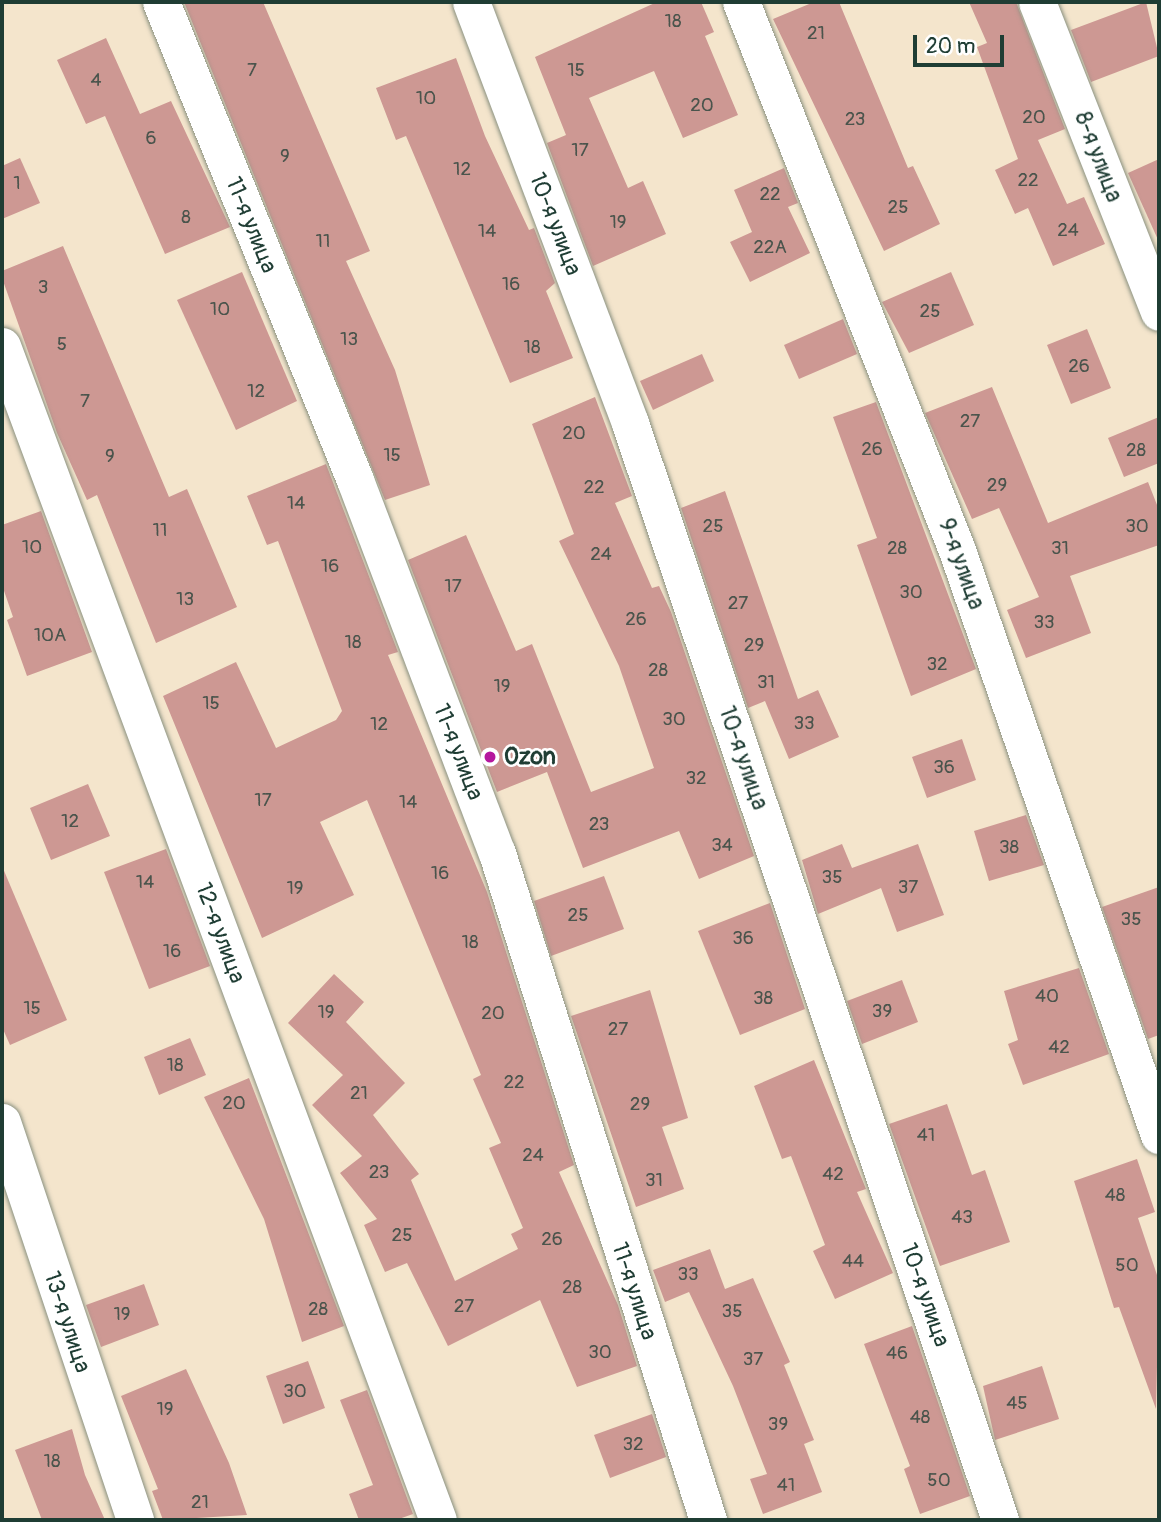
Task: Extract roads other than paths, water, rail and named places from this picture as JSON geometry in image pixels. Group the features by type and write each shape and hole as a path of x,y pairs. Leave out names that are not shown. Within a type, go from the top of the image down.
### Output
{"street":[{"name":"11-я улица","path":"161,2 496,853 708,1520"},
{"name":"10-я улица","path":"471,2 630,423 1000,1520"},
{"name":"9-я улица","path":"741,2 958,553 1159,1135"},
{"name":"8-я улица","path":"1037,2 1159,312"},
{"name":"12-я улица","path":"2,346 438,1520"},
{"name":"13-я улица","path":"2,1122 135,1520"}],"place":[{"name":"Ozon","path":"490,757"}]}
